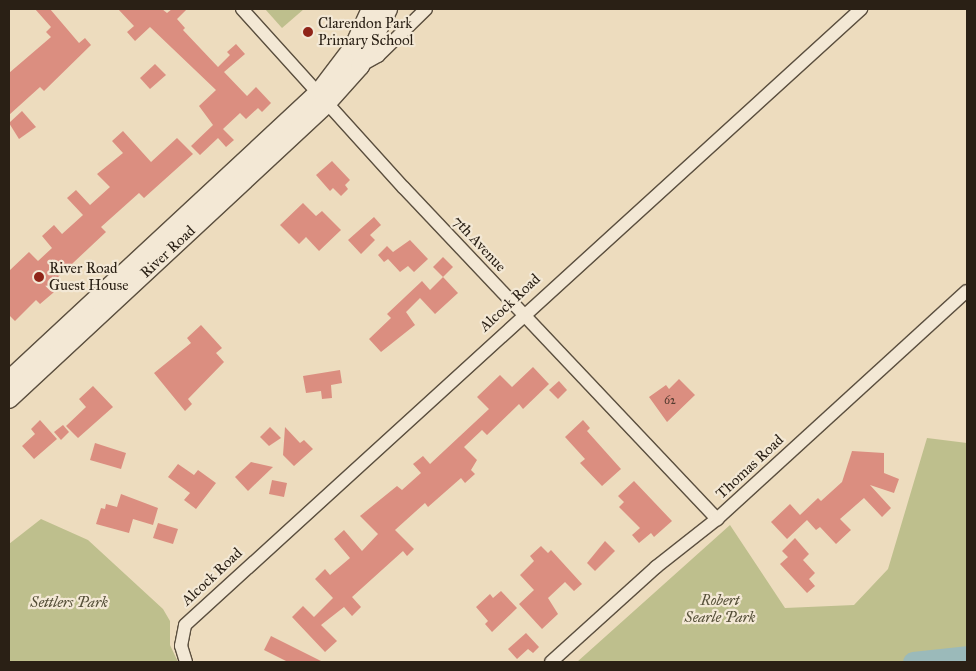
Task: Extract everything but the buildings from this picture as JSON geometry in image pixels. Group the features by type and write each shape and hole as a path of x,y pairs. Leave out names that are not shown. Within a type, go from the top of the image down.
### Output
{"main road":[{"path":"323,98 354,46 371,9"},
{"path":"323,98 360,66 388,9"},
{"name":"River Road","path":"9,399 64,339 323,98"},
{"name":"River Road","path":"9,380 64,339"}],"street":[{"name":"7th Avenue","path":"242,9 522,314 717,519"},
{"path":"360,66 378,56 426,9"},
{"name":"Alcock Road","path":"186,662 181,646 185,625 522,314 860,9"},
{"name":"Thomas Road","path":"551,662 656,567 717,519 967,291"}],"green space":[{"path":"265,9 304,9 282,28"},
{"name":"Robert Searle Park","path":"927,438 967,443 967,662 577,662 730,525 785,608 854,605 888,569"},
{"name":"Settlers Park","path":"41,519 88,540 163,609 170,621 170,645 178,662 9,662 9,544"}],"waterway":[{"path":"913,662 967,656"}],"place":[{"name":"Clarendon Park Primary School","path":"308,32"},
{"name":"River Road Guest House","path":"39,277"}]}
